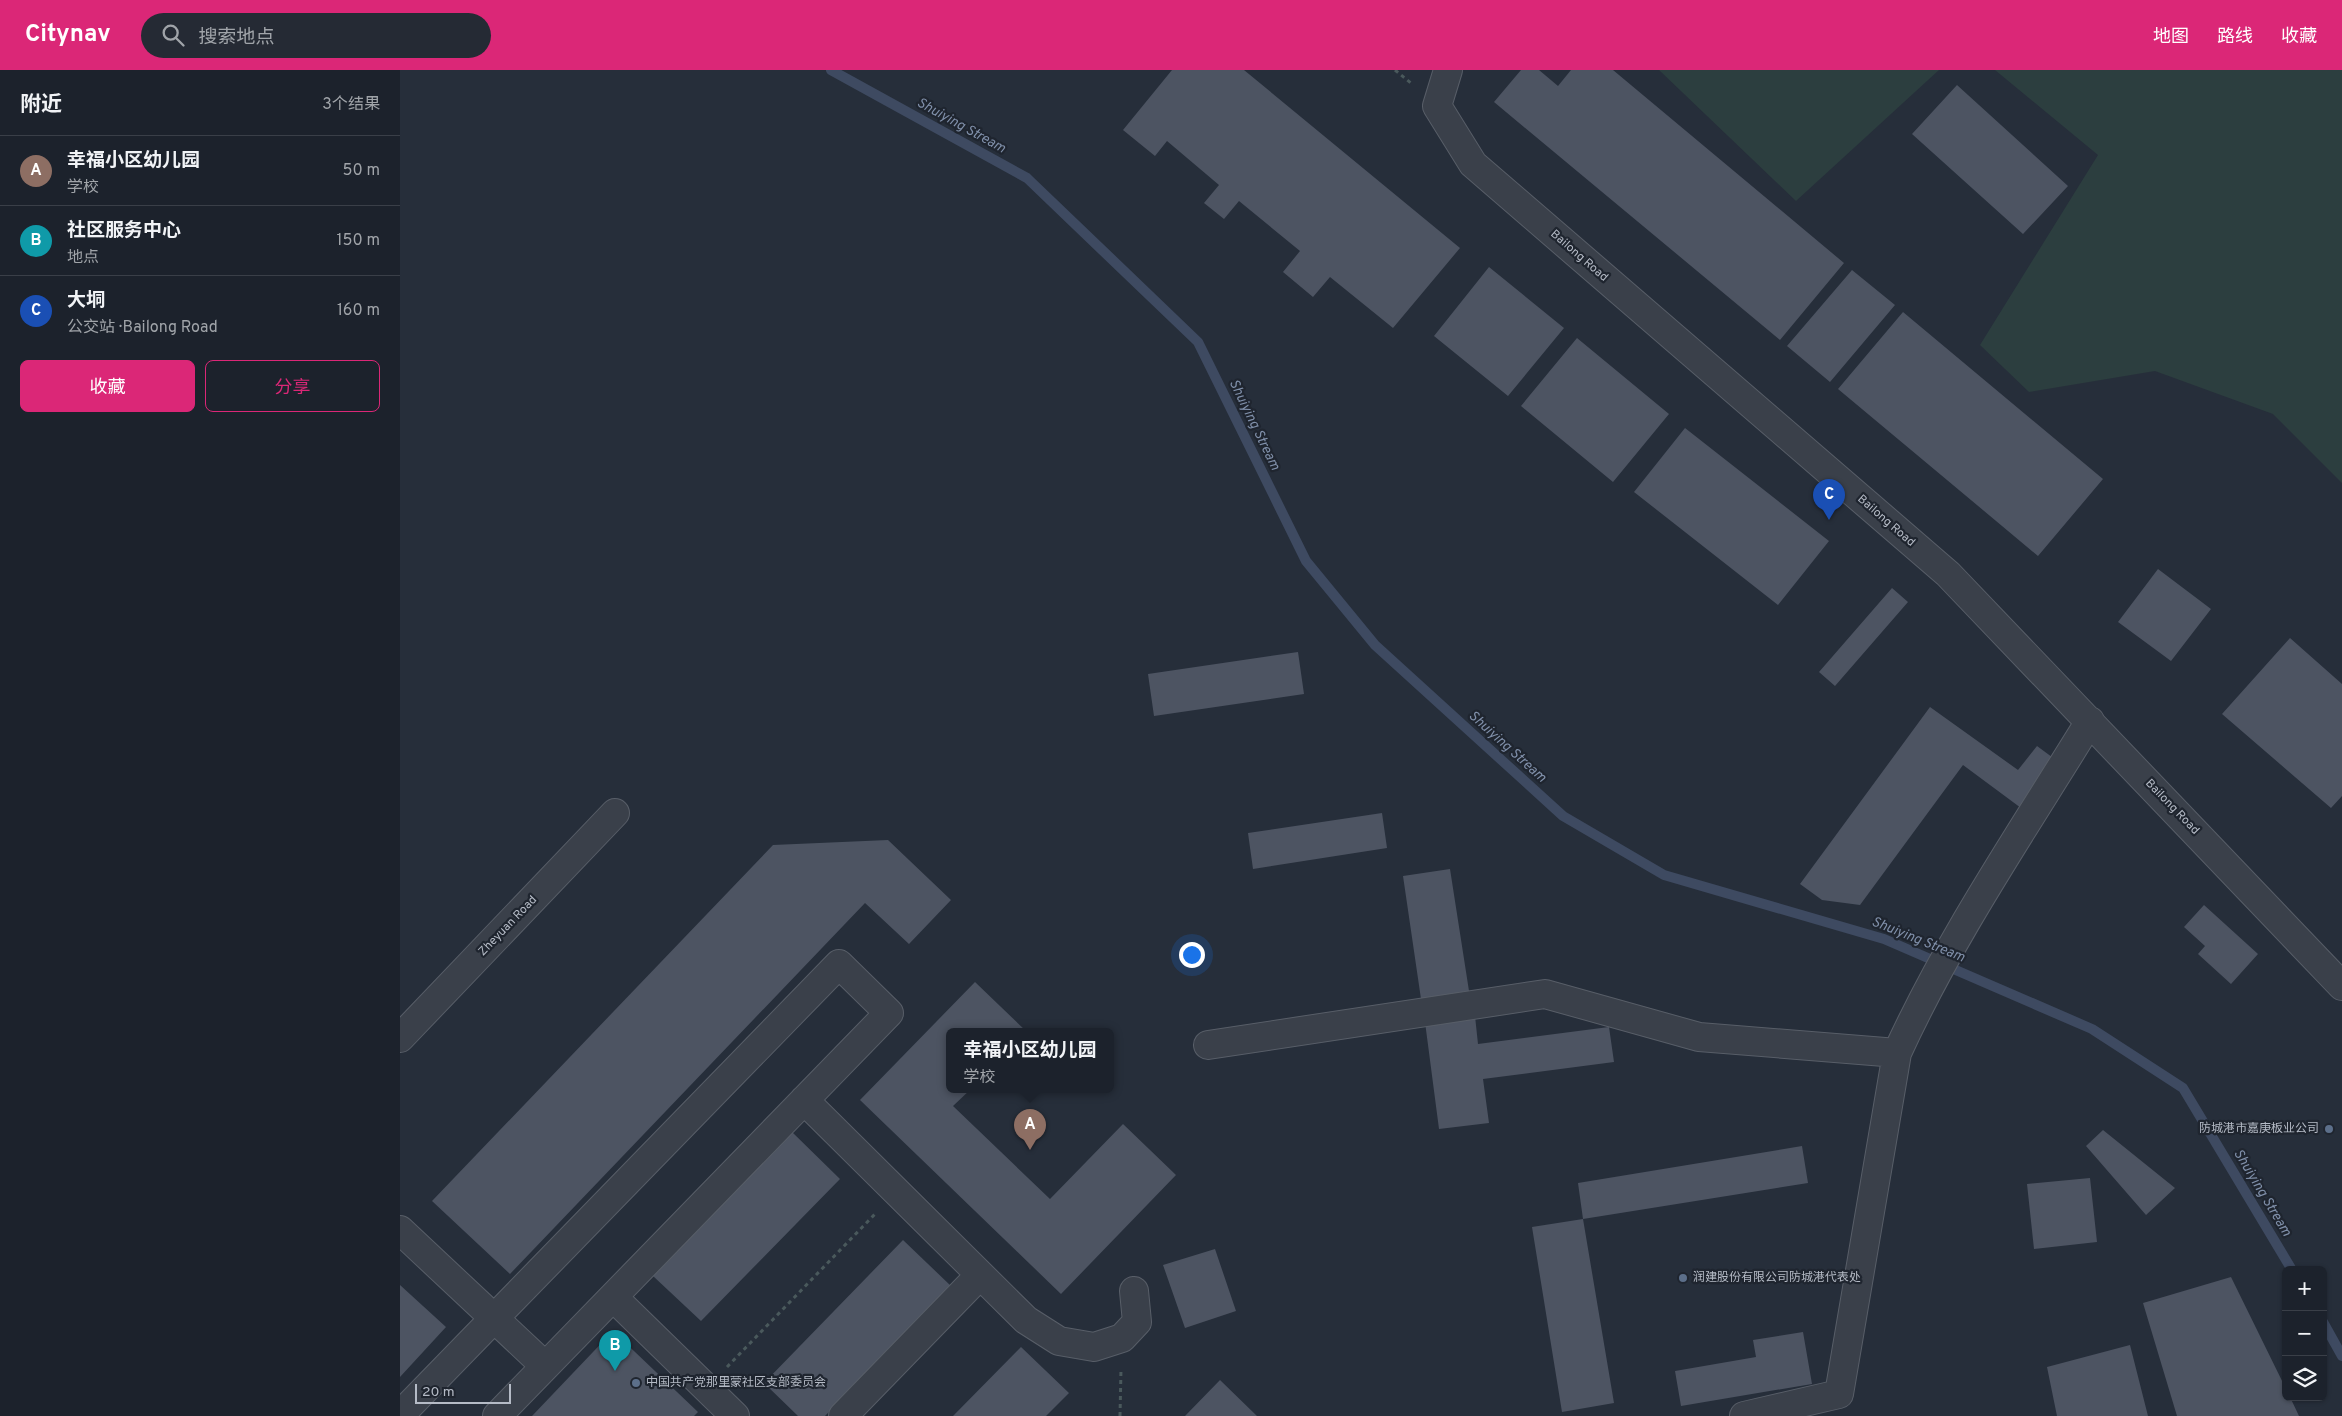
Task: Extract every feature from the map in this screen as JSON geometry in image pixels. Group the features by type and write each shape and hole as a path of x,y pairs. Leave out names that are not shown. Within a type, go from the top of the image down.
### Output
{"street":[{"name":"Bailong Road","path":"1448,70 1437,106 1473,164 1948,574 2342,986"},
{"path":"1744,1416 1839,1394 1897,1053 1913,1018 1969,917 2090,721"},
{"name":"Zheyuan Road","path":"400,1038 615,813"},
{"path":"400,1415 839,964 889,1013 497,1416"},
{"path":"1208,1045 1545,994 1699,1037 1897,1053"},
{"path":"804,1100 1026,1320 1059,1341 1094,1346 1122,1338 1137,1322 1134,1291"},
{"path":"400,1230 545,1366"},
{"path":"843,1416 980,1275"},
{"path":"613,1297 735,1416"}],"path":[{"path":"707,1388 897,1192"},
{"path":"1120,1416 1122,1338"}],"shaded area":[{"path":"1659,70 1939,70 1796,201"},
{"path":"1995,70 2342,70 2342,483 2273,414 2155,371 2029,392 1980,345 2098,155"}],"building":[{"path":"1172,70 1244,70 1460,248 1393,328 1330,277 1313,297 1283,272 1300,251 1239,201 1224,219 1204,203 1219,185 1167,141 1155,156 1123,130"},
{"path":"1521,70 1539,70 1558,86 1571,70 1613,70 1844,263 1780,340 1494,102"},
{"path":"1957,85 2068,186 2023,234 1912,134"},
{"path":"1489,267 1564,328 1508,396 1434,336"},
{"path":"1852,270 1895,305 1830,382 1787,346"},
{"path":"1903,312 2103,479 2038,556 1838,389"},
{"path":"1577,338 1669,414 1613,482 1521,406"},
{"path":"1685,428 1829,541 1778,605 1634,492"},
{"path":"2158,569 2211,609 2171,661 2118,622"},
{"path":"1892,588 1908,602 1835,686 1819,672"},
{"path":"2290,638 2342,684 2342,796 2331,808 2222,714"},
{"path":"1298,652 1304,694 1154,716 1148,674"},
{"path":"1930,707 2018,770 2037,746 2056,760 2021,808 1963,765 1860,905 1822,900 1800,884"},
{"path":"1382,813 1387,848 1253,869 1248,833"},
{"path":"888,840 951,900 909,944 865,903 510,1274 432,1201 773,845"},
{"path":"1450,869 1469,991 1421,999 1403,876"},
{"path":"2204,905 2258,954 2231,984 2198,954 2205,946 2184,927"},
{"path":"975,982 1023,1028 946,1028 946,1093 967,1093 953,1106 1050,1199 1123,1124 1176,1175 1061,1294 860,1100"},
{"path":"1475,1016 1478,1044 1609,1027 1614,1062 1483,1079 1489,1123 1439,1129 1425,1022"},
{"path":"2103,1130 2175,1188 2146,1215 2086,1146"},
{"path":"792,1132 840,1179 701,1321 653,1276"},
{"path":"1802,1146 1808,1183 1583,1219 1578,1183"},
{"path":"2090,1178 2097,1242 2034,1249 2027,1184"},
{"path":"1583,1219 1614,1403 1562,1412 1532,1227"},
{"path":"903,1240 951,1286 825,1416 798,1416 764,1383"},
{"path":"1215,1249 1236,1311 1185,1328 1163,1265"},
{"path":"2231,1277 2282,1381 2282,1401 2292,1401 2299,1416 2177,1416 2143,1303"},
{"path":"400,1285 446,1327 400,1377"},
{"path":"613,1331 698,1412 694,1416 532,1416"},
{"path":"1803,1332 1812,1384 1681,1406 1675,1371 1756,1357 1753,1340"},
{"path":"2130,1345 2148,1416 2057,1416 2047,1367"},
{"path":"1021,1347 1069,1393 1046,1416 953,1416"},
{"path":"1220,1380 1257,1416 1185,1416"}],"waterway":[{"name":"Shuiying Stream","path":"831,70 1027,178 1198,342 1306,561 1375,645 1563,816 1664,875 1884,939 2092,1029 2183,1088 2290,1266"},
{"name":"Shuiying Stream","path":"2327,1329 2342,1356"}],"place":[{"name":"大垌","path":"1829,520"},
{"name":"防城港市嘉庚板业公司","path":"2329,1129"},
{"name":"幸福小区幼儿园","path":"1030,1150"},
{"name":"润建股份有限公司防城港代表处","path":"1683,1278"},
{"name":"社区服务中心","path":"615,1371"},
{"name":"中国共产党那里蒙社区支部委员会","path":"636,1383"}]}
